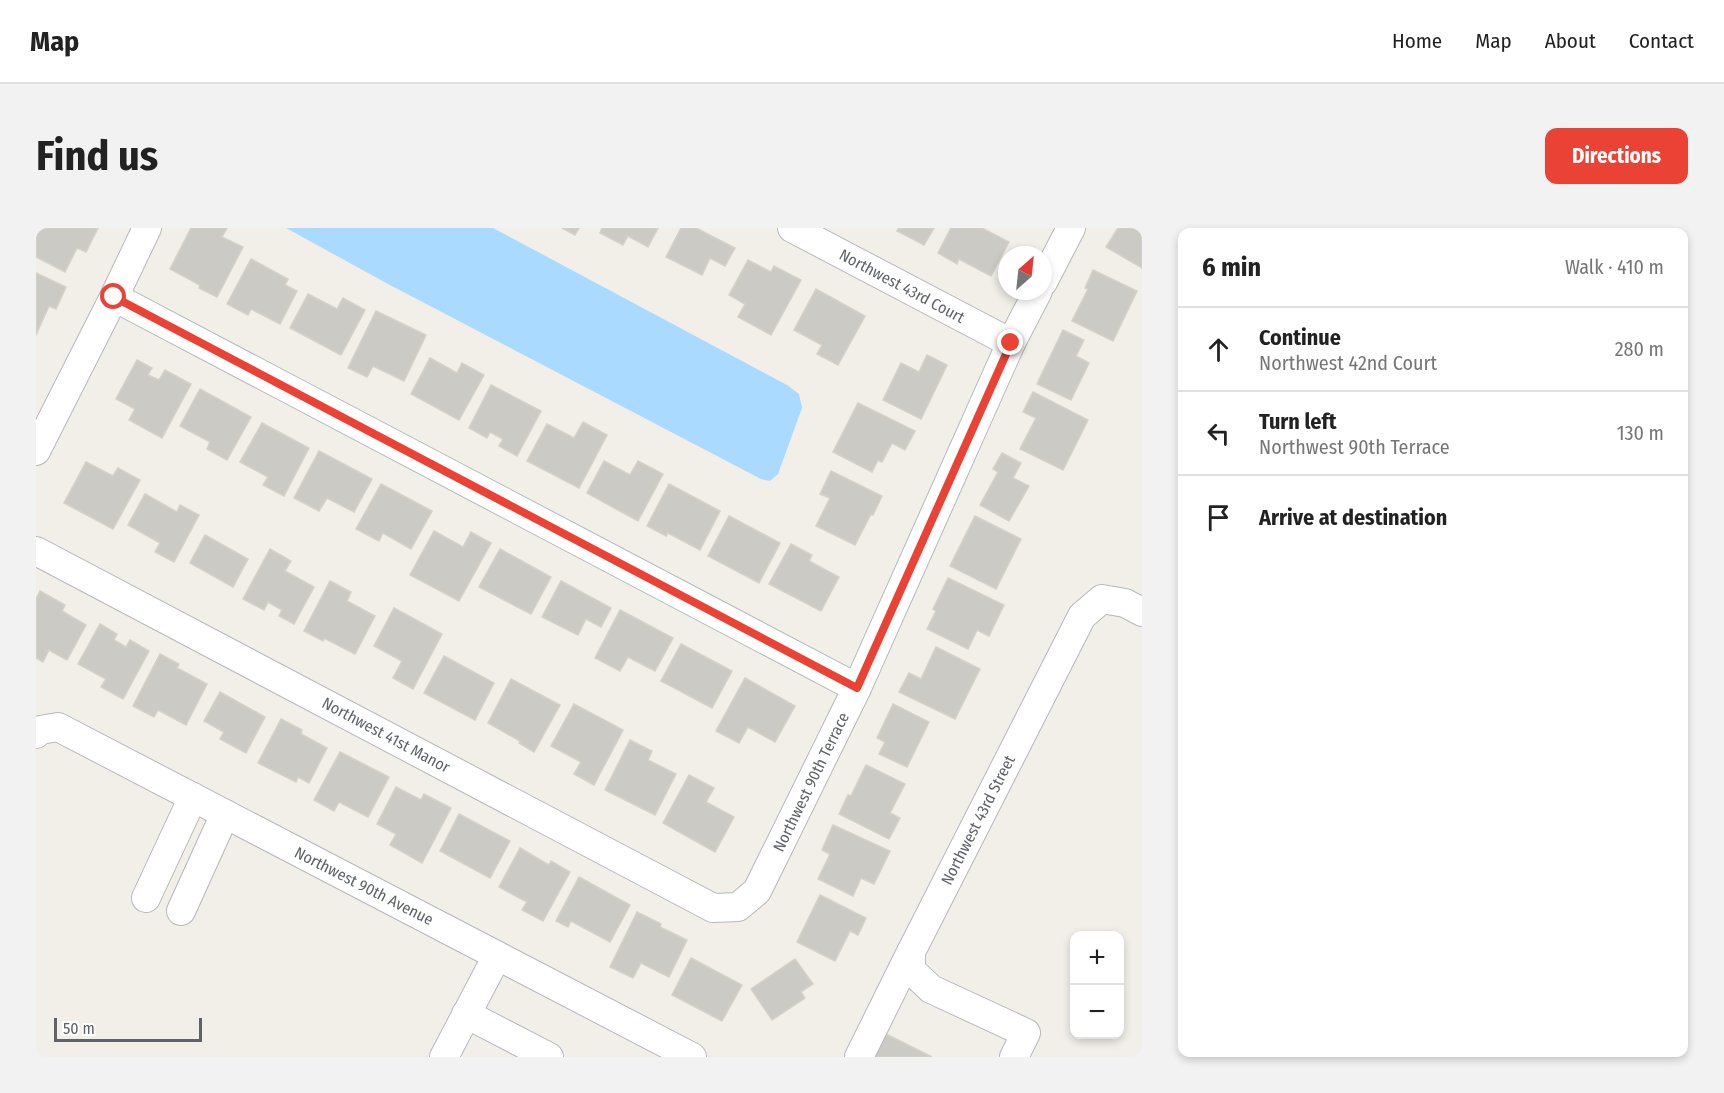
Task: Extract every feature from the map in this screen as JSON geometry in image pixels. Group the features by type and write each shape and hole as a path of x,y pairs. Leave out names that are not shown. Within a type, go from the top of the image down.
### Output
{"street":[{"path":"36,451 147,228"},
{"name":"Northwest 43rd Court","path":"792,228 1011,343"},
{"path":"1052,265 1071,228"},
{"path":"114,297 857,688"},
{"name":"Northwest 90th Terrace","path":"738,907 757,891 857,688 1011,343 1033,300"},
{"name":"Northwest 41st Manor","path":"36,551 713,908 738,907"},
{"name":"Northwest 43rd Street","path":"912,952 1082,616 1102,599 1125,603 1142,612"},
{"name":"Northwest 90th Avenue","path":"36,734 40,730 58,727 692,1057"},
{"path":"146,898 193,797"},
{"path":"181,911 225,814"},
{"path":"912,952 911,970 931,989 1020,1045"},
{"path":"859,1057 912,952"},
{"path":"444,1057 497,956"},
{"path":"466,1014 549,1057"}],"water":[{"path":"286,228 493,228 787,385 799,394 802,408 778,474 770,481 761,479 388,284"}],"building":[{"path":"36,228 98,228 86,252 77,248 65,272 36,257"},
{"path":"191,228 227,228 222,237 243,247 217,297 170,269"},
{"path":"562,228 579,228 575,235"},
{"path":"602,228 658,228 648,247 628,236 623,245 600,233"},
{"path":"681,228 696,228 735,248 725,266 710,258 702,275 666,257"},
{"path":"899,228 934,228 924,245 897,231"},
{"path":"951,228 982,228 1009,242 1007,246 998,246 998,263 991,276 959,259 957,264 938,253"},
{"path":"1118,228 1142,228 1142,268 1106,247"},
{"path":"251,259 288,279 285,285 297,291 280,324 251,309 248,315 227,304"},
{"path":"748,260 771,272 774,266 801,280 771,335 738,317 745,304 729,295"},
{"path":"1093,270 1137,291 1113,341 1072,321 1088,289 1085,288"},
{"path":"36,273 66,287 56,309 49,306 36,335"},
{"path":"816,289 865,316 838,365 817,354 822,345 794,330"},
{"path":"308,294 337,309 343,298 365,310 341,355 290,328"},
{"path":"376,311 426,335 404,381 373,366 367,377 348,368"},
{"path":"1063,330 1084,340 1076,356 1089,363 1071,400 1037,384"},
{"path":"927,355 947,365 921,419 883,400 901,363 919,372"},
{"path":"430,358 457,373 462,363 484,375 459,420 411,394"},
{"path":"137,360 152,368 148,375 159,380 165,370 191,384 162,438 129,420 135,409 116,399"},
{"path":"491,385 541,411 517,456 499,446 503,439 490,432 487,438 469,428"},
{"path":"200,389 251,417 227,460 207,449 210,442 180,426"},
{"path":"1033,392 1088,420 1063,470 1020,449 1036,418 1023,412"},
{"path":"858,403 915,431 905,450 892,443 882,462 878,460 872,472 833,452"},
{"path":"583,422 607,435 579,488 527,461 547,424 574,438"},
{"path":"262,423 309,448 284,496 263,485 268,477 240,462"},
{"path":"319,451 372,479 354,512 327,498 319,511 294,498"},
{"path":"1002,453 1021,463 1013,478 1029,486 1009,521 980,505 998,472 993,469"},
{"path":"604,461 630,475 638,461 663,474 638,521 587,493"},
{"path":"86,462 113,476 118,468 140,480 113,529 64,503"},
{"path":"831,471 882,496 855,545 816,526 830,498 820,494"},
{"path":"381,484 432,511 411,549 383,533 379,541 356,529"},
{"path":"669,484 720,511 700,550 668,533 666,536 647,526"},
{"path":"145,494 177,512 180,505 199,515 174,562 155,552 160,543 128,525"},
{"path":"729,516 780,543 759,583 708,556"},
{"path":"975,516 1021,539 996,589 950,566"},
{"path":"434,531 463,547 471,532 491,543 459,601 410,575"},
{"path":"205,535 248,559 233,587 190,563"},
{"path":"791,544 812,555 809,561 839,577 821,611 769,584"},
{"path":"270,549 291,561 285,571 314,587 294,624 279,616 282,610 268,602 264,610 243,599"},
{"path":"500,549 551,577 531,614 479,587"},
{"path":"948,578 1004,605 989,636 977,630 968,649 927,629 936,611 933,609"},
{"path":"330,581 351,592 347,601 375,616 355,654 324,638 323,641 304,631"},
{"path":"561,581 611,608 601,627 586,619 578,635 542,617"},
{"path":"40,591 65,605 62,611 86,625 67,660 49,650 43,662 36,658 36,599"},
{"path":"394,608 442,634 413,689 393,678 402,661 374,646"},
{"path":"620,610 673,638 655,671 628,657 620,671 595,658"},
{"path":"100,624 117,634 114,640 126,647 130,640 149,651 123,699 101,687 106,679 78,664"},
{"path":"681,644 732,671 712,708 661,681"},
{"path":"936,647 980,669 955,719 899,692 909,673 921,679"},
{"path":"160,654 179,664 177,668 207,684 186,725 158,710 154,717 133,706"},
{"path":"444,656 494,683 475,720 424,693"},
{"path":"745,678 795,706 775,742 748,727 739,743 716,731"},
{"path":"511,679 560,705 534,752 519,743 520,741 488,723"},
{"path":"220,692 265,717 246,753 220,739 224,732 204,721"},
{"path":"574,704 623,730 594,785 574,774 581,762 551,746"},
{"path":"893,704 929,722 907,767 879,754 885,742 877,738"},
{"path":"281,719 302,730 301,734 327,748 309,783 298,777 296,782 258,763"},
{"path":"630,740 652,751 648,760 676,774 655,815 605,790"},
{"path":"340,752 389,777 368,817 339,802 334,811 314,800"},
{"path":"866,765 905,784 890,813 900,818 889,839 839,814 848,795 851,796"},
{"path":"689,775 714,788 706,802 734,817 715,852 663,823"},
{"path":"396,787 421,800 424,794 451,808 422,863 390,845 396,834 377,824"},
{"path":"459,814 510,841 490,878 440,851"},
{"path":"833,825 890,851 874,884 861,878 853,896 818,879 830,854 822,850"},
{"path":"520,848 549,865 551,861 570,872 543,921 522,910 527,902 499,887"},
{"path":"579,877 630,905 610,942 571,921 568,927 556,921"},
{"path":"820,895 866,918 858,935 850,931 835,961 797,942"},
{"path":"637,912 661,924 660,927 687,940 669,977 641,963 633,978 610,967"},
{"path":"691,958 742,985 722,1021 672,995"},
{"path":"795,959 813,984 801,992 805,998 772,1020 751,989"},
{"path":"882,1032 932,1057 870,1057"}],"route":[{"path":"114,297 857,688 1011,343"}]}
